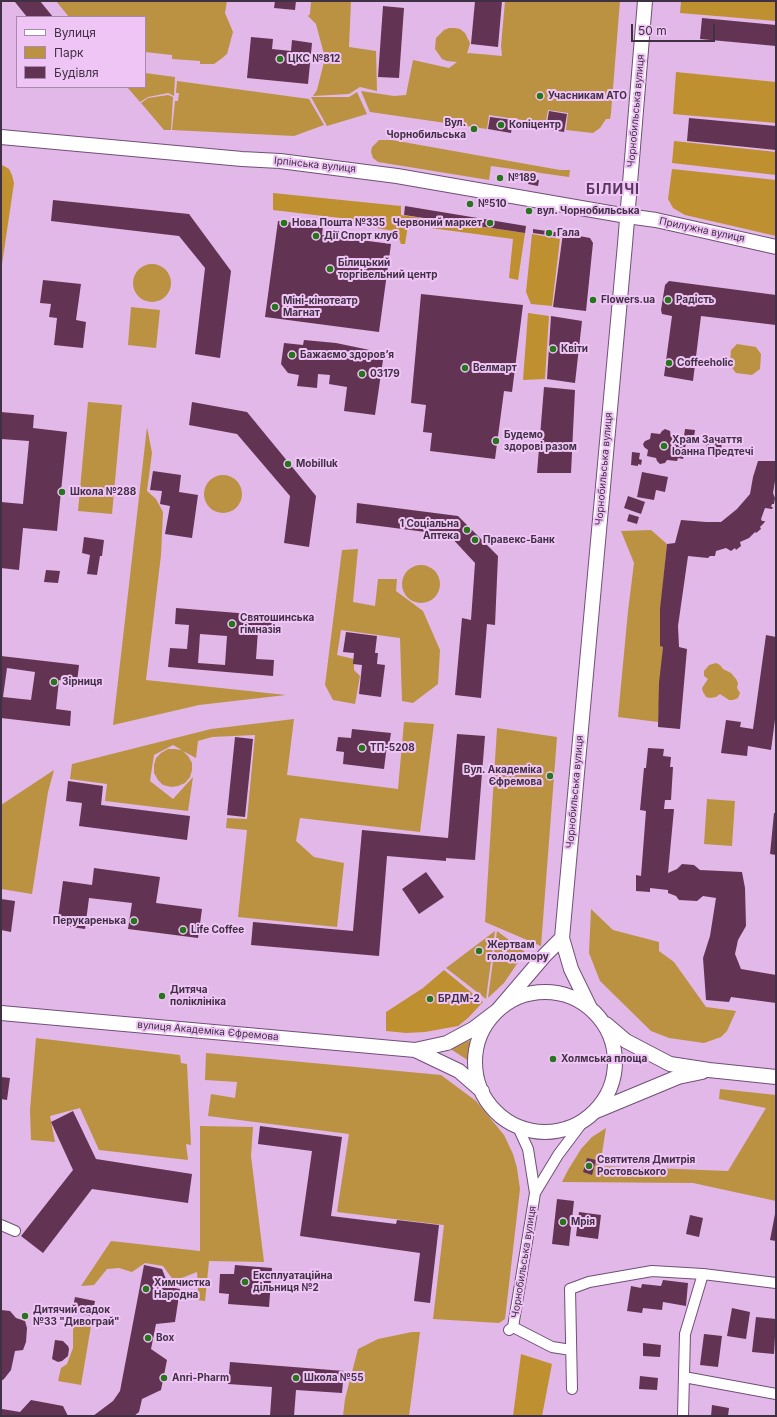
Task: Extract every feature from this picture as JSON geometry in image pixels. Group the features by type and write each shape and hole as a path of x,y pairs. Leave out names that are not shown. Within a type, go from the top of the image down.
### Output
{"main road":[{"name":"Чорнобильська вулиця","path":"590,1008 571,969 562,938 645,1"},
{"name":"Ірпінська вулиця","path":"1,137 337,167 413,178 627,216"},
{"name":"Прилужна вулиця","path":"627,216 656,220 776,246"},
{"path":"562,938 545,955 498,1010 484,1028 476,1048 476,1071 482,1092 498,1113 517,1125 540,1132 564,1129 590,1115 678,1077 709,1070"},
{"path":"498,1010 515,999 534,993 554,992 573,997 590,1008 626,1041 670,1064 709,1070 776,1077"},
{"name":"вулиця Академіка Єфремова","path":"1,1013 415,1050 447,1043 473,1029 498,1010"},
{"path":"590,1115 608,1093 615,1073 615,1051 608,1030 603,1021"},
{"name":"вулиця Академіка Єфремова","path":"415,1050 459,1071 482,1092"}],"street":[{"name":"Чорнобильська вулиця","path":"535,1192 558,1155 590,1115"},
{"name":"Чорнобильська вулиця","path":"517,1125 528,1149 535,1192 511,1329 552,1347 571,1350"},
{"path":"1,1225 15,1231"},
{"path":"572,1389 570,1290 589,1282 652,1271 704,1274 776,1284"},
{"path":"683,1416 685,1334 704,1274"},
{"path":"684,1377 776,1394"}],"green space":[{"path":"56,1 227,1 225,13 233,32 227,54 214,64 200,64 200,61 172,59 172,55 146,52 146,16 68,16"},
{"path":"311,1 351,1 349,47 376,51 377,91 360,87 349,94 313,96 317,90 325,58 316,24 308,16 310,14"},
{"path":"505,1 620,1 611,113 610,119 606,119 600,128 593,133 566,130 568,113 548,110 546,121 542,123 489,115 487,129 370,112 361,91 394,96 406,95 413,60 449,68 457,62 442,59 435,49 436,38 444,30 455,28 460,29 465,33 470,43 467,54 502,56 501,46"},
{"path":"146,73 175,77 174,96 168,93 148,97 140,102 128,88 146,88"},
{"path":"177,81 309,99 324,125 294,136 172,130 175,101 178,101 179,93 176,93"},
{"path":"357,92 367,114 327,126 311,97 349,97"},
{"path":"168,95 173,97 171,130 164,130 141,103 148,98"},
{"path":"379,140 392,140 560,170 570,170 569,177 491,166 489,180 378,162 373,158 371,152 372,147"},
{"path":"148,264 156,264 163,267 168,272 171,283 168,294 163,299 156,302 148,302 141,299 136,294 133,287 133,279 136,272 141,267"},
{"path":"131,307 160,310 156,348 128,345"},
{"path":"737,344 756,347 761,354 760,369 752,375 736,373 730,365 731,350"},
{"path":"88,402 122,405 112,514 78,511"},
{"path":"147,427 152,453 147,491 156,499 163,512 161,555 146,680 286,695 199,705 113,725"},
{"path":"219,475 227,475 234,478 239,483 242,494 239,505 234,510 227,513 219,513 212,510 207,505 204,498 204,490 207,483 212,478"},
{"path":"651,530 667,544 660,627 660,646 663,647 658,722 618,717 634,563 621,531"},
{"path":"358,549 353,602 375,606 378,579 397,579 396,591 423,611 440,650 438,684 413,703 402,701 400,638 341,630 337,655 354,659 354,670 360,676 355,704 333,700 325,685 342,550"},
{"path":"417,565 425,565 432,568 437,573 440,584 437,595 432,600 425,603 417,603 410,600 405,595 402,588 402,580 405,573 410,568"},
{"path":"716,663 731,673 736,679 738,683 737,688 740,693 738,698 729,700 720,694 716,697 706,697 702,688 708,679 704,676 704,671 709,665"},
{"path":"294,719 287,775 398,789 404,722 434,724 420,832 300,818 296,841 314,857 344,863 337,927 238,917 247,830 226,828 227,818 247,819 255,735 212,737 198,741 196,758 183,751 192,763 192,770 190,777 185,783 178,786 171,787 163,785 154,773 154,765 156,758 168,749 182,750 173,745 154,755 150,781 173,799 193,777 188,811 105,801 107,784 70,779 72,764 211,729"},
{"path":"497,728 557,737 541,946 485,922"},
{"path":"54,770 48,792 32,894 1,889 1,805"},
{"path":"707,799 735,801 732,846 704,844"},
{"path":"591,909 613,930 659,942 659,951 674,962 706,1007 736,1011 727,1031 721,1037 704,1043 669,1038 651,1031 600,981 589,953"},
{"path":"495,931 486,999 446,968"},
{"path":"497,931 525,952 504,983 488,998"},
{"path":"36,1038 180,1055 181,1063 187,1064 191,1145 186,1144 188,1160 99,1150 80,1108 50,1116 55,1142 31,1140 30,1110"},
{"path":"471,1040 469,1061 449,1048"},
{"path":"206,1053 441,1075 476,1101 504,1135 513,1154 520,1189 505,1319 499,1323 433,1319 444,1225 337,1212 349,1134 208,1116 211,1094 235,1098 237,1082 205,1080"},
{"path":"720,1089 776,1095 776,1201 693,1183 562,1182 581,1149 592,1137 606,1128 600,1166 728,1171 766,1108 719,1099"},
{"path":"200,1126 253,1127 251,1156 264,1262 209,1261 205,1301 197,1300 197,1272 174,1281 163,1266 145,1263 132,1272 119,1268 107,1269 94,1285 81,1286 111,1241 200,1251"},
{"path":"73,1323 91,1326 81,1385 58,1381 61,1368 67,1364 73,1348"},
{"path":"412,1332 420,1332 409,1416 343,1416 345,1399 358,1349 378,1339"}],"shaded area":[{"path":"681,1 776,1 776,21 680,13"},
{"path":"676,72 776,82 776,123 673,114"},
{"path":"674,141 776,152 776,175 672,163"},
{"path":"1,165 9,169 14,183 1,271"},
{"path":"672,169 776,180 776,236 685,215 673,208 668,199"},
{"path":"273,193 401,206 401,215 525,233 518,280 509,278 513,239 408,225 405,244 401,244 394,231 365,226 357,220 273,210"},
{"path":"532,234 560,239 552,306 531,304 526,292"},
{"path":"528,313 549,316 545,379 523,380"},
{"path":"444,970 483,1002 468,1018 458,1026 425,1032 406,1033 386,1031 386,1012 423,988"},
{"path":"521,1354 552,1364 542,1416 513,1416"}],"building":[{"path":"40,1 52,16 26,16 15,2"},
{"path":"275,1 296,1 295,10 274,8"},
{"path":"475,1 502,1 498,47 471,44"},
{"path":"383,6 404,8 399,78 378,77"},
{"path":"702,18 776,25 776,46 700,39"},
{"name":"ЦКС №812","path":"251,37 273,39 272,49 291,51 292,40 312,43 308,84 247,78"},
{"path":"549,111 567,114 564,132 546,129"},
{"name":"Копіцентр","path":"490,117 513,120 511,133 488,129"},
{"path":"689,118 776,126 776,150 687,141"},
{"path":"529,178 539,180 538,186 528,184"},
{"path":"53,200 189,214 231,271 220,358 195,354 205,268 179,236 51,221"},
{"path":"405,206 526,226 525,233 404,215"},
{"name":"Білицький торгівельний центр","path":"278,221 323,226 322,235 391,244 379,332 265,317"},
{"name":"Гала","path":"533,229 561,233 560,237 533,233"},
{"path":"563,233 590,238 593,243 586,311 553,307"},
{"path":"43,280 81,284 76,320 86,322 83,348 54,345 57,318 49,317 51,304 40,303"},
{"path":"669,281 776,295 776,325 701,316 693,381 664,376 672,316 662,314 661,310 665,285"},
{"name":"Велмарт","path":"421,294 523,305 512,392 504,391 495,459 430,451 432,433 423,432 426,405 411,403"},
{"path":"551,316 582,321 575,383 547,379"},
{"path":"304,340 336,343 384,353 375,415 344,411 347,387 329,384 330,375 318,374 317,388 297,386 299,375 288,373 281,364 284,343 303,345"},
{"path":"544,387 575,390 571,473 537,473"},
{"path":"192,402 247,412 316,496 309,547 284,543 290,496 237,434 189,425"},
{"path":"1,412 34,415 33,428 67,432 57,531 23,528 19,570 1,568 1,502 23,504 29,441 1,439"},
{"name":"Храм Зачаття Іоанна Предтечі","path":"665,429 670,431 671,437 681,438 681,442 686,443 683,459 678,458 677,461 667,460 665,463 660,464 656,458 647,456 648,450 643,444 645,441 650,439 651,433 660,434"},
{"path":"685,429 695,430 694,437 684,436"},
{"path":"707,436 722,438 721,453 706,451"},
{"path":"632,452 640,453 639,459 642,460 641,465 631,465"},
{"path":"758,461 776,461 776,481 773,493 775,498 774,504 772,504 772,509 765,508 761,519 762,521 765,521 760,527 761,529 749,538 740,542 741,546 736,550 735,548 731,551 726,548 716,551 715,556 710,556 708,558 688,556 678,626 679,647 687,649 680,729 658,727 659,683 663,647 660,646 660,609 667,544 675,543 681,520 721,522 737,509 750,494"},
{"path":"153,471 181,475 179,492 198,495 192,538 165,534 170,506 160,504 162,491 150,490"},
{"path":"642,472 668,477 665,492 656,490 654,500 637,497"},
{"path":"628,496 645,502 641,514 624,508"},
{"path":"357,503 458,516 498,556 495,625 487,624 481,698 455,695 462,618 471,620 475,563 449,535 356,523"},
{"path":"629,514 639,517 637,524 627,521"},
{"path":"84,537 104,540 97,575 87,574 90,555 82,553"},
{"path":"46,570 60,571 58,583 44,582"},
{"path":"176,608 275,616 274,632 258,630 256,659 274,660 273,676 168,667 170,648 187,649 189,625 175,624","holes":["200,634 227,636 225,665 198,663"]},
{"path":"346,632 377,636 375,653 378,653 377,664 385,665 381,697 359,694 362,665 353,664 354,653 343,652"},
{"path":"766,635 776,637 776,712 771,750 748,746 747,756 721,753 726,720 741,722 740,727 753,729"},
{"path":"1,656 79,665 77,682 59,680 56,709 71,711 70,726 1,718","holes":["7,668 35,672 31,700 3,697"]},
{"name":"ТП-5208","path":"352,729 391,733 389,745 387,745 384,769 343,764 344,752 336,751 338,737 351,738"},
{"path":"457,734 485,736 475,860 446,858 446,861 387,856 379,956 251,945 253,922 353,931 362,830 448,838"},
{"path":"235,737 253,739 245,817 227,815"},
{"path":"648,748 664,749 663,756 671,757 670,767 673,767 671,800 665,800 664,809 674,809 668,873 677,869 682,864 694,865 700,870 742,872 745,888 746,926 738,940 735,954 741,969 776,975 776,1003 731,997 729,1002 706,1000 703,958 710,936 716,898 703,896 697,901 679,900 676,896 668,893 668,890 650,888 650,892 636,891 636,875 641,876 646,811 640,810 644,768 646,768"},
{"path":"68,781 103,786 101,805 190,816 187,840 79,826 82,803 66,801"},
{"path":"774,813 776,813 776,855 770,854"},
{"path":"94,868 160,877 156,903 202,909 198,938 128,929 132,903 89,898 85,929 57,925 63,881 92,885"},
{"path":"426,872 444,897 419,914 402,889"},
{"path":"1,899 15,901 11,932 1,930"},
{"path":"1,1077 10,1078 7,1100 1,1099"},
{"path":"73,1111 96,1159 192,1174 188,1203 92,1189 43,1253 21,1236 73,1170 51,1122"},
{"path":"260,1126 342,1137 331,1216 396,1224 397,1220 439,1225 430,1303 414,1301 420,1253 300,1236 312,1151 258,1144"},
{"name":"Святителя Дмитрія Ростовського","path":"587,1158 596,1160 592,1175 583,1172"},
{"name":"Мрія","path":"557,1199 574,1201 569,1246 552,1244"},
{"path":"579,1212 601,1215 598,1239 576,1236"},
{"path":"776,1214 776,1241 770,1240"},
{"path":"690,1215 703,1218 699,1237 686,1234"},
{"path":"144,1265 162,1269 169,1287 180,1289 175,1322 156,1324 151,1349 167,1360 161,1390 142,1399 139,1412 134,1416 93,1416 113,1401 120,1391"},
{"name":"Експлуатаційна дільниця №2","path":"235,1265 272,1268 269,1307 228,1304 229,1294 219,1293 220,1274 234,1274"},
{"path":"663,1280 688,1283 686,1306 663,1302 662,1310 643,1308 642,1313 627,1311 631,1286 641,1288 642,1284 661,1286"},
{"path":"75,1297 95,1301 92,1316 72,1312"},
{"path":"732,1308 750,1312 746,1339 727,1336"},
{"path":"1,1310 10,1311 16,1318 25,1321 27,1328 26,1342 23,1350 15,1351 11,1370 1,1381"},
{"path":"756,1317 776,1319 774,1354 752,1352"},
{"path":"704,1334 722,1336 718,1367 700,1365"},
{"path":"55,1340 63,1341 69,1349 68,1356 62,1361 58,1362 52,1359"},
{"path":"643,1343 661,1345 660,1357 643,1356"},
{"path":"230,1362 344,1371 342,1393 296,1390 294,1416 270,1416 272,1387 228,1384"},
{"path":"640,1376 658,1378 657,1390 639,1389"},
{"path":"31,1400 63,1406 68,1416 1,1416 1,1407 2,1409 20,1412"},
{"path":"712,1405 729,1408 728,1416 711,1416"}],"place":[{"name":"ЦКС №812","path":"280,59"},
{"name":"Учасникам АТО","path":"540,96"},
{"name":"Копіцентр","path":"501,125"},
{"name":"Вул. Чорнобильська","path":"474,129"},
{"name":"№189","path":"500,178"},
{"name":"№510","path":"470,204"},
{"name":"вул. Чорнобильська","path":"529,211"},
{"name":"Нова Пошта №335","path":"284,223"},
{"name":"Червоний маркет","path":"490,223"},
{"name":"Гала","path":"549,233"},
{"name":"Дії Спорт клуб","path":"316,236"},
{"name":"Білицький торгівельний центр","path":"330,269"},
{"name":"Flowers.ua","path":"593,300"},
{"name":"Радість","path":"668,300"},
{"name":"Міні-кінотеатр Магнат","path":"275,307"},
{"name":"Квіти","path":"553,349"},
{"name":"Бажаємо здоровʼя","path":"292,355"},
{"name":"Coffeeholic","path":"669,363"},
{"name":"Велмарт","path":"465,368"},
{"name":"03179","path":"362,374"},
{"name":"Будемо здорові разом","path":"496,441"},
{"name":"Храм Зачаття Іоанна Предтечі","path":"664,446"},
{"name":"Mobilluk","path":"288,464"},
{"name":"Школа №288","path":"62,492"},
{"name":"1 Соціальна Аптека","path":"467,530"},
{"name":"Правекс-Банк","path":"475,540"},
{"name":"Святошинська гімназія","path":"232,624"},
{"name":"Зірниця","path":"54,682"},
{"name":"ТП-5208","path":"362,748"},
{"name":"Вул. Академіка Єфремова","path":"550,776"},
{"name":"Перукаренька","path":"134,921"},
{"name":"Life Coffee","path":"183,930"},
{"name":"Жертвам голодомору","path":"479,951"},
{"name":"Дитяча поліклініка","path":"162,996"},
{"name":"БРДМ-2","path":"430,999"},
{"name":"Холмська площа","path":"553,1059"},
{"name":"Святителя Дмитрія Ростовського","path":"589,1166"},
{"name":"Мрія","path":"563,1222"},
{"name":"Експлуатаційна дільниця №2","path":"245,1282"},
{"name":"Химчистка Народна","path":"146,1289"},
{"name":"Дитячий садок №33 \"Дивограй\"","path":"25,1316"},
{"name":"Box","path":"148,1338"},
{"name":"Anri-Pharm","path":"164,1378"},
{"name":"Школа №55","path":"296,1378"}],"district":[{"name":"БІЛИЧІ","path":"613,190"}]}
